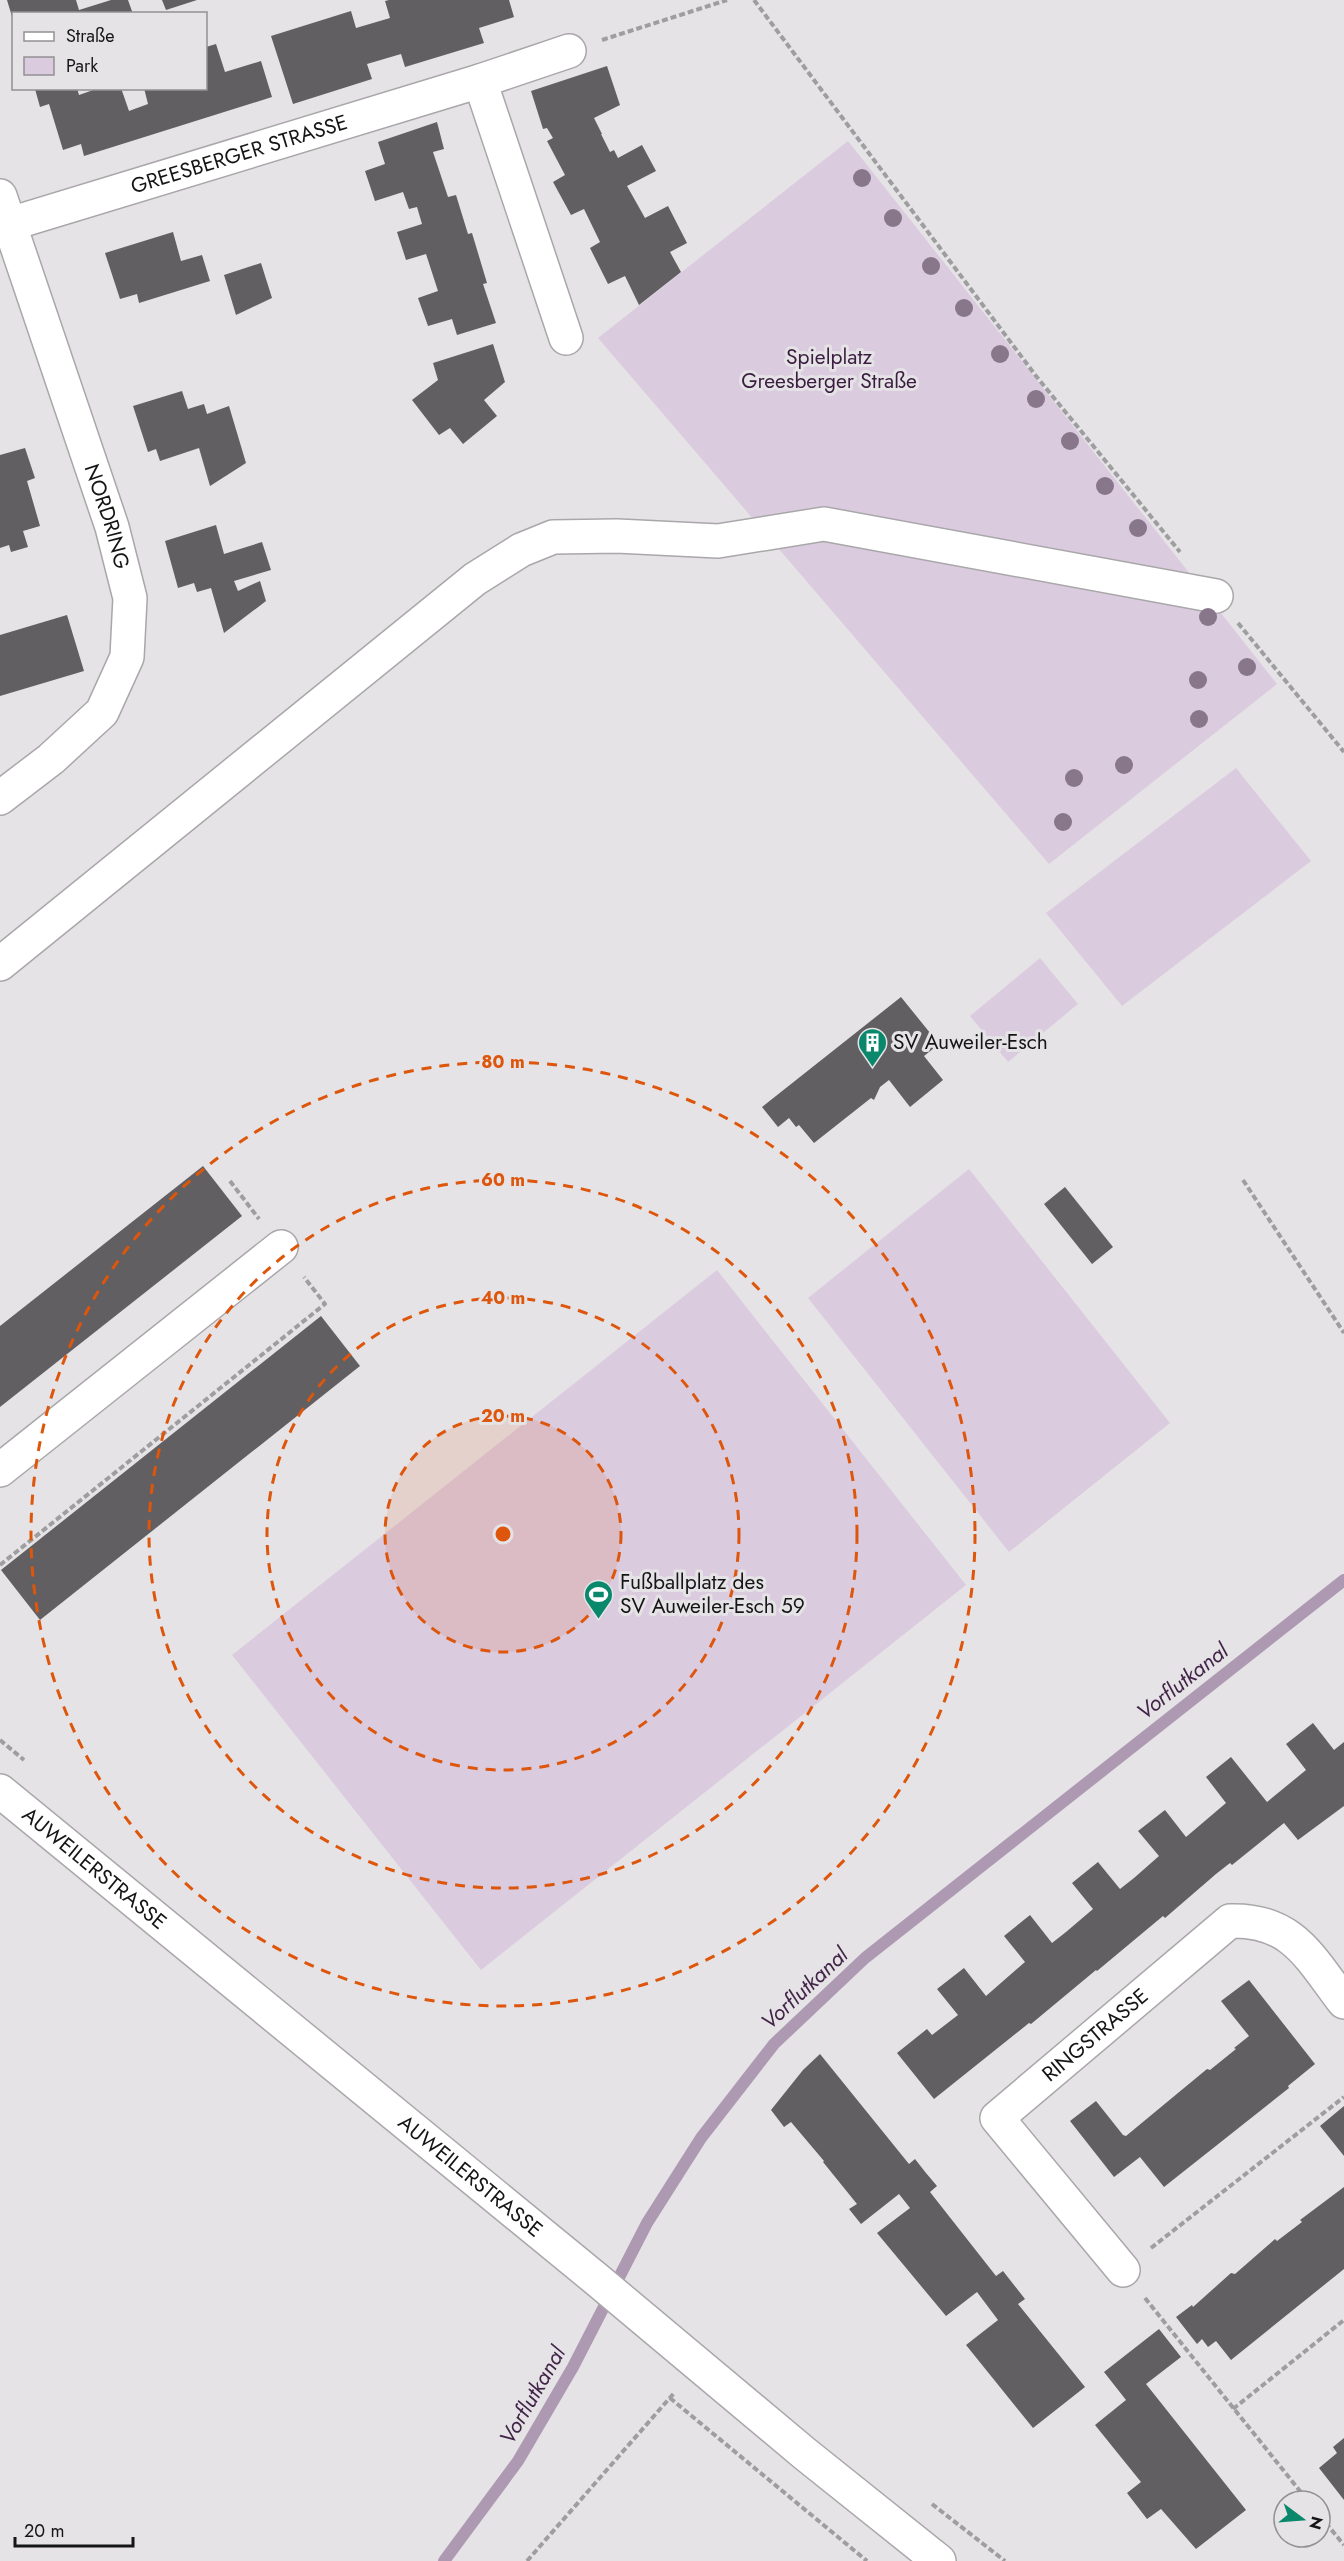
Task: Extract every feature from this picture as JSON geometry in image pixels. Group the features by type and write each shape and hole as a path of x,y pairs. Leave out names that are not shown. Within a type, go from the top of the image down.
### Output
{"street":[{"name":"GREESBERGER STRASSE","path":"3,216 480,81 569,51"},
{"path":"480,81 566,338"},
{"name":"NORDRING","path":"0,798 51,759 102,712 126,657 130,598 112,527 3,216"},
{"path":"0,964 475,579 521,550 553,537 617,536 718,541 824,524 1216,596"},
{"path":"0,1470 281,1247"},
{"name":"AUWEILERSTRASSE","path":"0,1791 939,2561"},
{"name":"RINGSTRASSE","path":"1123,2270 997,2118 1230,1922 1252,1920 1279,1930 1299,1944 1344,2002"}],"path":[{"path":"569,51 727,0"},
{"path":"754,0 1036,376 1344,752"},
{"path":"1243,1180 1344,1333"},
{"path":"0,1565 326,1304 230,1181"},
{"path":"1298,2489 1123,2270 1344,2097"},
{"path":"1233,2409 1344,2320"},
{"path":"527,2561 670,2398 696,2364"},
{"path":"670,2398 867,2561"},
{"path":"1332,2530 1344,2545"}],"green space":[{"name":"Spielplatz Greesberger Straße","path":"848,141 1277,684 1049,864 598,338"},
{"path":"1236,768 1311,861 1122,1006 1046,913"},
{"path":"1040,958 1078,1004 1008,1062 970,1016"},
{"path":"969,1169 1170,1423 1009,1552 808,1298"},
{"name":"Fußballplatz des SV Auweiler-Esch 59","path":"717,1270 966,1585 481,1970 232,1655"}],"building":[{"path":"7,0 76,0 79,10 111,0 128,0 132,12 12,12 12,17"},
{"path":"162,0 197,0 166,10"},
{"path":"509,0 514,17 479,28 484,43 405,67 401,54 367,64 372,79 293,104 271,36 351,11 356,28 390,18 385,1"},
{"path":"216,44 225,72 261,61 272,97 84,156 81,144 63,150 49,104 40,107 35,90 78,90 79,95 93,90 122,90 129,111 148,104 144,90 207,90 207,47"},
{"path":"607,66 620,105 594,118 601,134 610,152 614,150 618,158 642,145 656,171 627,186 645,218 668,206 687,243 670,252 681,272 639,305 625,276 608,284 590,248 600,242 584,209 571,215 553,182 565,175 547,141 553,138 547,128 543,129 531,91"},
{"path":"437,122 444,149 433,152 448,197 456,195 468,234 472,233 487,283 483,284 496,323 457,335 452,319 428,326 418,298 438,291 426,254 406,260 397,232 422,224 417,207 409,209 403,192 375,201 365,171 385,164 378,142"},
{"path":"173,232 181,261 202,255 210,281 139,303 137,294 120,299 105,253"},
{"path":"261,263 272,298 236,315 224,275"},
{"path":"493,344 505,382 484,400 497,416 463,444 450,428 439,435 412,400 438,380 433,363"},
{"path":"182,391 188,409 204,404 207,414 229,406 246,463 210,486 199,448 160,461 156,449 148,452 133,406"},
{"path":"25,448 35,478 27,481 40,526 23,531 28,547 11,552 9,545 0,548 0,455"},
{"path":"216,525 224,554 262,542 271,570 234,581 238,591 260,581 266,601 224,633 211,588 197,592 194,583 178,588 165,541"},
{"path":"67,615 84,671 0,696 0,635"},
{"name":"SV Auweiler-Esch","path":"901,997 939,1044 924,1056 943,1080 910,1107 889,1080 880,1087 874,1100 871,1098 814,1143 799,1125 796,1127 789,1118 778,1127 762,1107"},
{"path":"203,1166 242,1216 0,1407 0,1326"},
{"path":"1065,1187 1113,1247 1092,1264 1044,1204"},
{"path":"321,1316 360,1366 40,1620 1,1570"},
{"path":"1313,1723 1334,1750 1344,1742 1344,1806 1298,1840 1284,1823 1232,1865 1230,1863 1216,1874 1165,1918 1163,1916 1031,2024 1029,2023 934,2099 897,2053 927,2029 932,2035 958,2015 937,1989 964,1968 986,1996 1025,1962 1004,1936 1030,1915 1052,1943 1066,1932 1093,1909 1072,1883 1098,1862 1120,1889 1159,1856 1138,1831 1165,1810 1186,1837 1226,1803 1206,1777 1231,1757 1267,1802 1306,1770 1286,1744"},
{"path":"1249,1980 1315,2064 1288,2086 1289,2088 1164,2187 1140,2157 1114,2177 1070,2121 1096,2101 1126,2136 1207,2069 1210,2070 1249,2036 1221,2001"},
{"path":"820,2054 909,2164 915,2159 937,2186 930,2192 996,2276 1003,2271 1025,2299 1018,2304 1085,2387 1033,2428 966,2345 998,2320 977,2292 946,2316 877,2233 910,2208 899,2194 861,2224 849,2209 857,2204 824,2161 791,2122 784,2127 771,2110 803,2070"},
{"path":"1344,2106 1344,2156 1320,2126"},
{"path":"1344,2187 1344,2269 1231,2360 1216,2341 1208,2347 1202,2339 1197,2344 1176,2317 1192,2305 1193,2307 1231,2273 1235,2274 1275,2239 1277,2241 1302,2222 1300,2220"},
{"path":"1159,2329 1181,2357 1146,2384 1246,2510 1196,2549 1161,2509 1147,2519 1127,2493 1141,2482 1095,2425 1126,2400 1104,2372"},
{"path":"1344,2438 1344,2500 1319,2468 1337,2453 1333,2447"}],"waterway":[{"name":"Vorflutkanal","path":"444,2561 518,2461 573,2367 647,2223 701,2138 774,2044 865,1958 1344,1580"}],"place":[{"name":"SV Auweiler-Esch","path":"872,1068"},
{"name":"Fußballplatz des SV Auweiler-Esch 59","path":"599,1620"}]}
